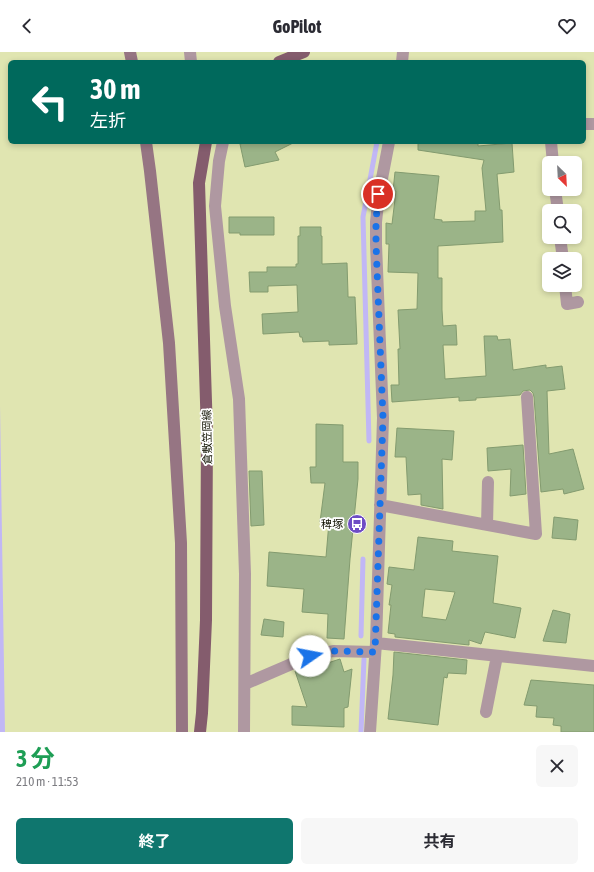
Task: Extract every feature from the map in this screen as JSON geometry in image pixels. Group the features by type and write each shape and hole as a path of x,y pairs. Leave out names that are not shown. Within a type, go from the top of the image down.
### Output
{"main road":[{"path":"285,60 304,52"},
{"name":"倉敷笠岡線","path":"200,732 206,620 207,433 199,183 206,144"}],"street":[{"path":"146,144 169,342 181,543 183,730"},
{"path":"223,144 219,161 215,206 225,306 239,399 246,574 244,732"},
{"path":"370,732 376,648 383,418 376,222 378,194 389,144"},
{"path":"551,144 552,156"},
{"path":"566,292 567,304 578,302"},
{"path":"380,506 536,534 527,397"},
{"path":"487,525 488,482"},
{"path":"245,684 310,656 333,651 376,648 496,656 594,666"},
{"path":"486,712 496,656"}],"shaded area":[{"path":"0,405 5,732 0,732"}],"building":[{"path":"240,144 291,144 275,152 279,160 245,167"},
{"path":"418,144 478,144 478,146 512,144 514,172 497,174 500,210 502,210 503,242 438,246 438,278 442,278 443,326 456,325 457,345 443,345 445,379 486,376 484,336 497,336 498,340 510,339 513,370 546,365 546,368 562,366 565,389 547,391 549,454 573,449 584,489 564,494 563,489 541,492 534,397 530,390 523,391 520,395 476,398 476,400 459,401 459,397 392,402 391,385 399,385 398,349 400,349 398,310 417,309 418,273 388,272 389,244 386,244 386,223 392,224 396,191 393,191 395,172 439,176 434,219 442,220 442,222 475,221 475,211 486,211 482,168 484,160 418,150"},
{"path":"229,217 274,217 274,235 240,235 240,233 229,233"},
{"path":"300,227 321,227 322,264 347,263 348,297 355,297 357,344 329,345 329,341 303,342 299,332 263,334 262,314 298,312 297,285 268,286 268,292 250,292 249,272 267,272 267,267 296,267 296,264 298,264 298,236 300,236"},
{"path":"316,424 343,425 343,462 358,462 358,479 344,639 327,638 328,614 302,612 304,589 267,586 269,552 326,557 329,522 320,522 325,483 311,483 310,467 316,467"},
{"path":"397,428 454,431 452,460 442,459 443,509 421,505 421,494 408,495 406,457 395,457"},
{"path":"523,445 526,494 510,496 511,469 488,471 487,448"},
{"path":"249,471 262,471 264,525 251,526"},
{"path":"554,517 578,520 576,540 552,538"},
{"path":"418,537 453,541 452,551 498,556 493,603 521,608 515,638 485,632 481,644 469,640 469,645 395,637 395,634 388,633 391,605 389,605 392,585 387,584 389,567 414,570","holes":["425,589 455,592 446,620 422,617"]},
{"path":"553,610 570,614 566,643 543,641"},
{"path":"264,619 284,622 283,637 261,635"},
{"path":"394,652 467,660 466,674 448,673 447,678 444,677 438,725 388,719"},
{"path":"340,659 344,672 352,669 348,707 344,708 344,727 292,725 292,706 307,707 295,671 310,664 312,668"},
{"path":"531,680 594,685 594,732 561,732 561,726 553,725 554,718 536,717 537,706 524,705"}],"waterway":[{"path":"369,441 363,217 377,144"},
{"path":"361,636 363,559"},
{"path":"361,732 364,659"}],"place":[{"name":"稗塚","path":"357,524"}],"route":[{"path":"310,656 333,651 375,652 383,418 376,244 378,194"}]}
